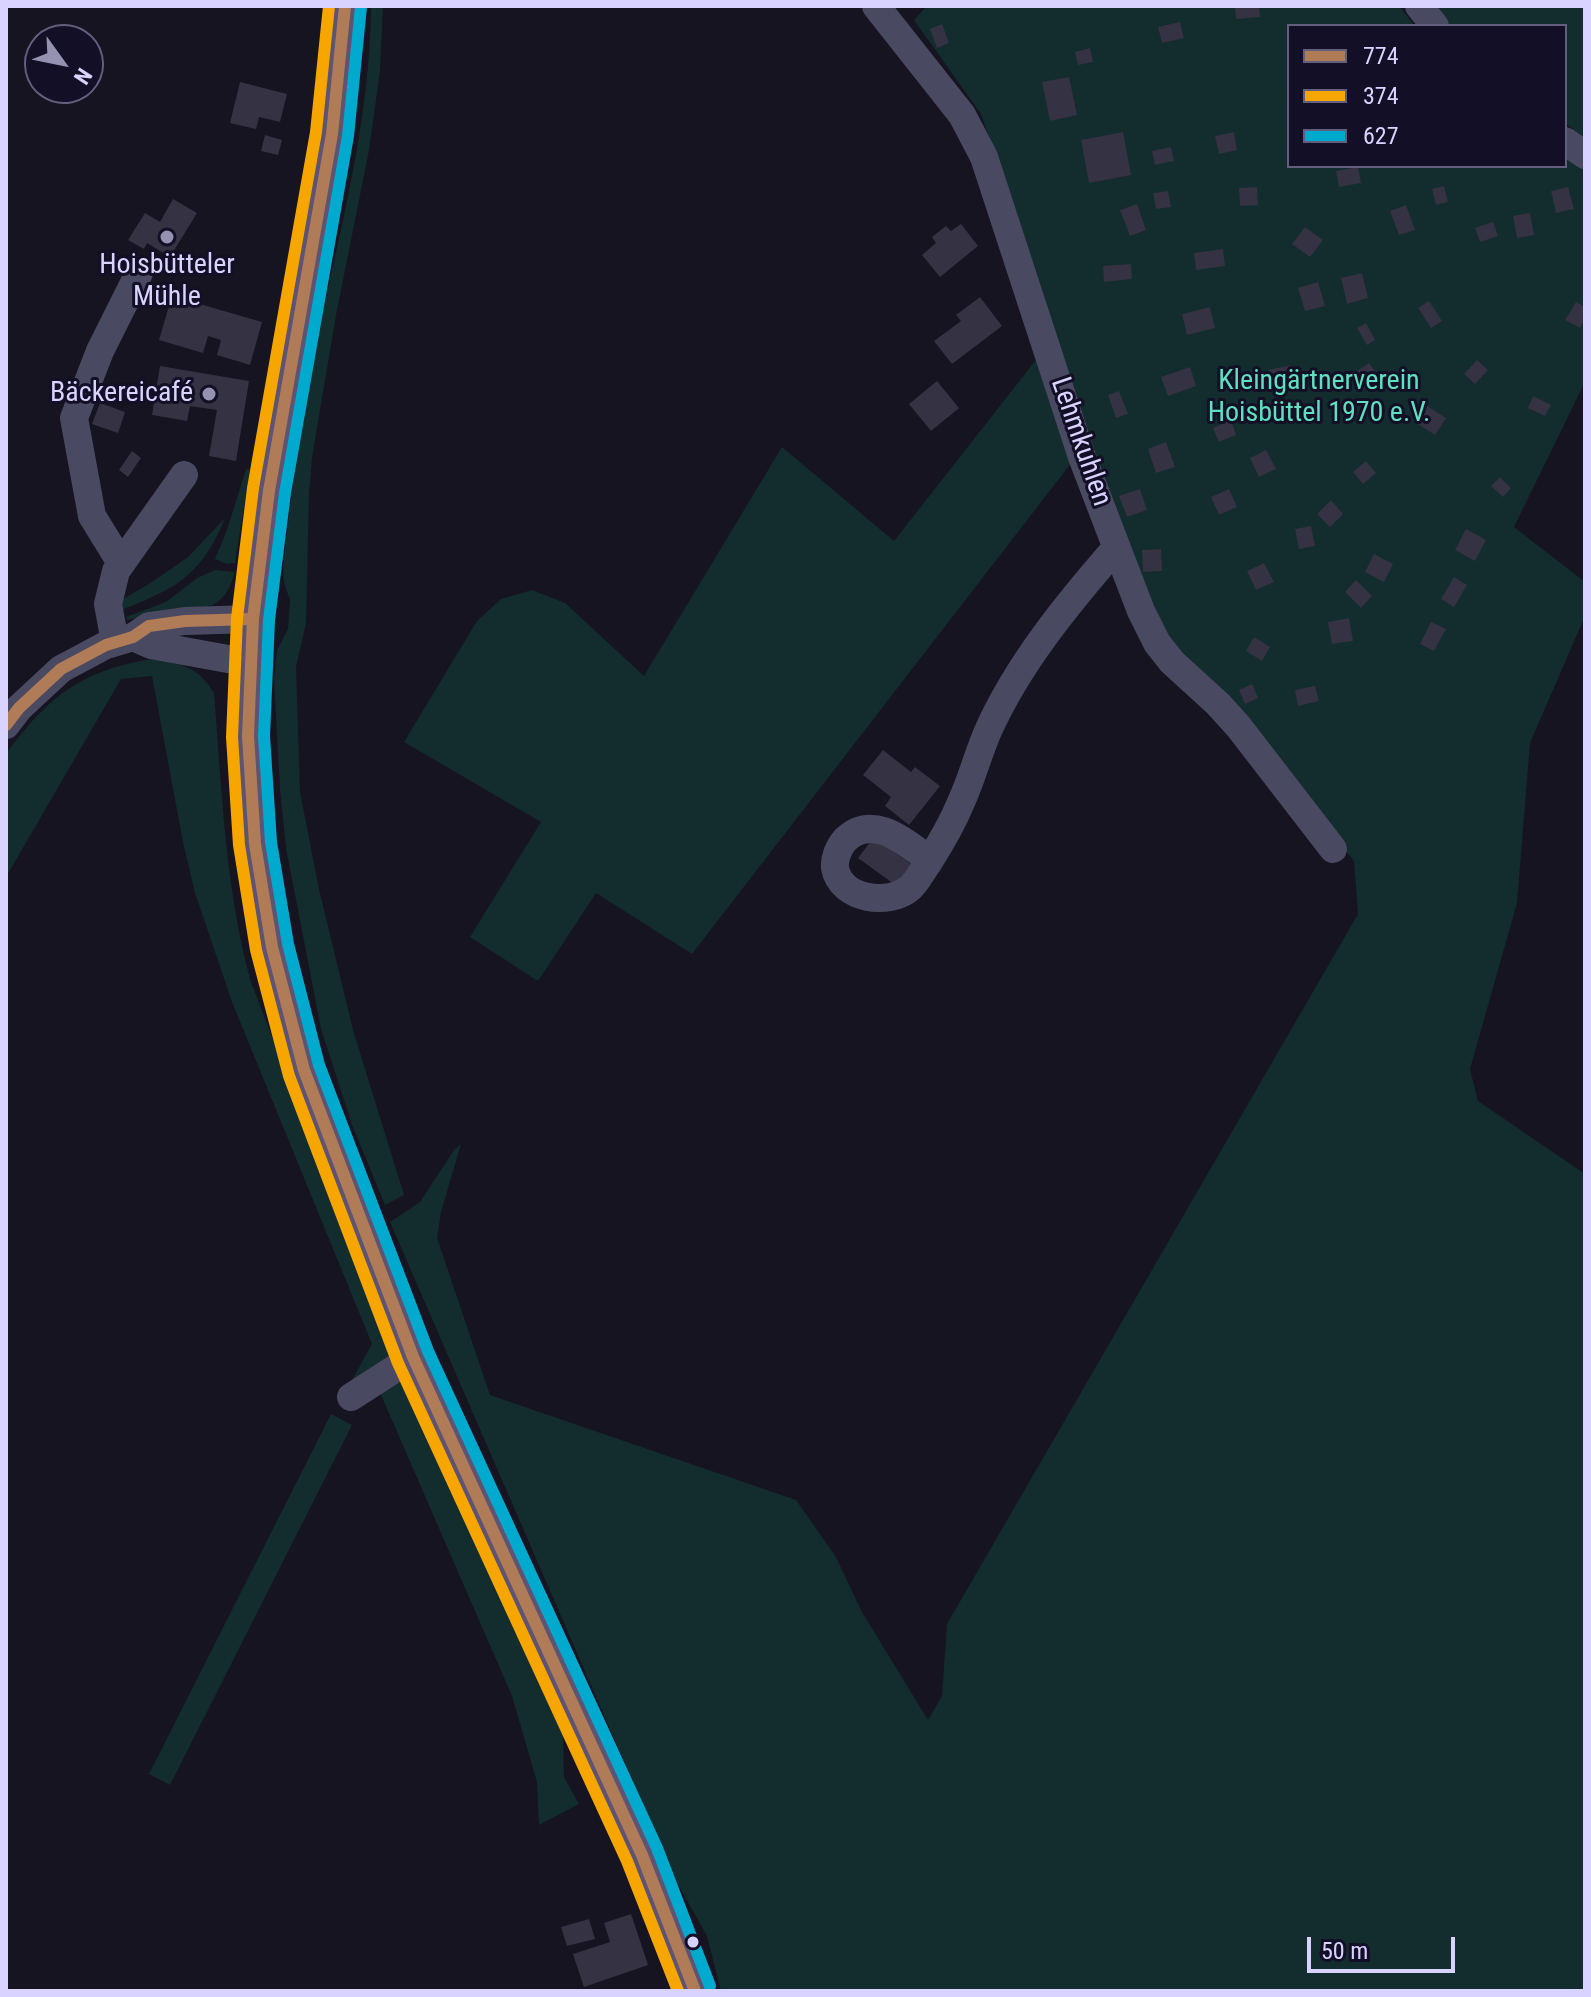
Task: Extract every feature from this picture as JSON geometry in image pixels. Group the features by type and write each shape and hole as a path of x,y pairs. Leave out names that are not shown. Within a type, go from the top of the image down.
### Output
{"main road":[{"path":"345,6 334,120 269,491 253,619 248,736 255,844 276,966 304,1070 413,1357 642,1855 695,1991"}],"street":[{"path":"1419,6 1433,24"},
{"name":"Lehmkuhlen","path":"882,8 962,115 984,157 1082,457 1132,593 1157,643 1184,676 1218,704 1238,726 1333,849"},
{"path":"1567,142 1585,155"},
{"path":"121,563 92,516 74,418 100,351 139,273"},
{"path":"124,639 108,604 116,571 184,475"},
{"path":"930,860 963,798 987,732 1024,666 1116,548"},
{"path":"6,725 19,708 61,669 149,626 253,619"},
{"path":"124,639 250,663"},
{"path":"351,1397 413,1357"}],"green space":[{"path":"371,6 383,6 380,71 369,150 336,315 312,458 306,623 296,667 300,792 319,889 353,1030 404,1195 385,1205 352,1125 321,1029 286,848 274,680 277,650 288,629 290,600 284,583 283,566 299,442 311,367 358,143 365,98"},
{"name":"Kleingärtnerverein Hoisbüttel 1970 e.V.","path":"927,6 1399,6 1413,24 1287,24 1287,168 1567,168 1567,154 1585,167 1585,382 1514,527 1585,582 1585,616 1530,743 1517,903 1470,1069 1478,1101 1585,1174 1585,1991 721,1991 707,1936 676,1881 390,1222 420,1202 461,1144 441,1212 437,1238 490,1395 796,1500 836,1557 862,1612 928,1720 942,1696 947,1624 1358,914 1354,861 1232,704 1177,660 1144,611 981,114 914,20"},
{"path":"1430,6 1585,6 1585,138 1567,124 1567,24 1444,24"},
{"path":"1039,356 1072,462 692,954 596,893 538,981 470,937 541,822 404,742 477,621 501,599 532,590 565,603 644,676 782,447 894,541"},
{"path":"246,469 250,469 235,563 227,564 215,559"},
{"path":"225,518 207,553 185,578 157,595 121,610 118,602 188,557"},
{"path":"215,570 235,572 220,600 189,612 127,620 126,617 166,602 197,578"},
{"path":"151,659 195,671 214,693 230,875 251,982 395,1357 351,1382 372,1344 232,1002 195,893 152,676 121,679 6,877 6,754 36,717 68,690 104,671"},
{"path":"402,1373 563,1734 564,1777 579,1804 539,1825 537,1782 512,1696 378,1388"},
{"path":"331,1414 352,1425 170,1785 149,1774"}],"building":[{"path":"1235,6 1259,6 1260,17 1236,19"},
{"path":"1180,22 1184,38 1162,43 1158,27"},
{"path":"942,24 949,43 937,48 930,29"},
{"path":"1090,48 1093,62 1078,65 1075,52"},
{"path":"1069,77 1077,115 1050,121 1042,82"},
{"path":"240,82 287,94 280,122 259,117 256,129 230,123"},
{"path":"1123,132 1131,175 1089,183 1081,140"},
{"path":"1234,132 1237,150 1219,154 1215,136"},
{"path":"265,135 282,140 278,155 261,151"},
{"path":"1171,147 1174,161 1155,165 1152,151"},
{"path":"1358,168 1361,183 1339,187 1336,171"},
{"path":"1444,186 1448,202 1436,205 1432,189"},
{"path":"1257,187 1258,205 1240,206 1239,188"},
{"path":"1568,187 1574,209 1556,213 1551,191"},
{"path":"1168,191 1171,207 1156,209 1153,193"},
{"path":"173,199 197,213 170,257 147,243 144,249 128,240 145,213 160,222"},
{"path":"1137,204 1146,230 1130,236 1120,210"},
{"path":"1406,205 1415,230 1399,235 1390,211"},
{"path":"1530,213 1534,235 1517,238 1513,216"},
{"path":"1493,222 1498,236 1480,242 1475,228"},
{"path":"961,224 978,246 940,277 922,255 936,243 932,237 946,226 951,231"},
{"path":"1305,227 1323,240 1310,257 1292,244"},
{"path":"1223,249 1225,266 1196,270 1194,253"},
{"path":"1131,264 1132,279 1104,282 1103,266"},
{"path":"1362,273 1368,298 1347,304 1341,278"},
{"path":"1318,282 1325,306 1305,311 1298,288"},
{"path":"172,296 262,322 250,365 217,355 221,340 208,336 203,353 159,340"},
{"path":"980,297 1002,326 952,364 934,341 961,321 956,315"},
{"path":"1429,301 1442,321 1431,328 1418,308"},
{"path":"1576,302 1585,307 1585,319 1580,328 1565,320"},
{"path":"1210,307 1215,328 1187,335 1182,314"},
{"path":"1366,323 1375,340 1367,345 1357,328"},
{"path":"1477,360 1488,370 1475,384 1464,374"},
{"path":"1369,363 1380,378 1361,391 1351,375"},
{"path":"1292,365 1296,383 1272,387 1268,370"},
{"path":"160,366 249,381 236,461 209,456 217,410 190,406 187,421 152,415"},
{"path":"1190,367 1196,386 1168,396 1161,377"},
{"path":"937,381 959,408 931,431 909,404"},
{"path":"1119,391 1128,414 1116,418 1108,395"},
{"path":"1533,396 1551,405 1545,416 1528,408"},
{"path":"100,403 125,412 118,433 92,424"},
{"path":"1424,404 1446,418 1435,435 1413,421"},
{"path":"1231,420 1236,435 1219,442 1213,428"},
{"path":"1166,442 1175,467 1156,473 1148,449"},
{"path":"1266,450 1276,469 1259,477 1250,458"},
{"path":"132,451 141,458 128,477 119,470"},
{"path":"1366,461 1376,473 1363,484 1353,472"},
{"path":"1500,477 1511,488 1503,497 1491,486"},
{"path":"1140,489 1147,510 1127,517 1119,496"},
{"path":"1229,489 1237,507 1219,515 1211,497"},
{"path":"1331,500 1343,514 1330,527 1317,514"},
{"path":"1311,526 1315,546 1299,549 1295,529"},
{"path":"1466,529 1486,540 1475,561 1455,550"},
{"path":"1161,549 1162,571 1143,572 1142,550"},
{"path":"1374,554 1393,564 1384,582 1365,572"},
{"path":"1264,563 1274,582 1256,590 1247,571"},
{"path":"1454,577 1467,585 1454,607 1441,599"},
{"path":"1356,580 1372,596 1361,608 1345,592"},
{"path":"1349,618 1353,641 1332,644 1328,622"},
{"path":"1431,622 1446,629 1434,651 1420,644"},
{"path":"1254,637 1270,647 1262,661 1246,651"},
{"path":"1252,684 1258,698 1245,704 1239,690"},
{"path":"1315,686 1319,701 1298,706 1295,690"},
{"path":"883,750 911,772 915,767 940,786 909,825 885,806 891,797 863,775"},
{"path":"874,837 914,866 898,887 858,858"},
{"path":"631,1914 648,1965 584,1987 573,1954 610,1942 604,1923"},
{"path":"589,1919 595,1939 567,1946 561,1927"}],"transit line":[{"name":"374","path":"329,6 316,132 253,488 237,618 232,737 239,845 256,950 289,1076 398,1363 627,1861 678,1991"},
{"name":"774","path":"345,6 332,134 269,491 253,619 248,736 255,844 272,947 304,1070 413,1357 642,1855 695,1991"},
{"name":"627","path":"361,7 348,136 285,493 269,620 264,736 271,842 288,944 319,1065 428,1351 657,1848 710,1986"},
{"name":"774","path":"6,725 19,708 61,669 106,645 133,637 149,626 185,621 253,619"}],"place":[{"name":"Hoisbütteler Mühle","path":"167,237"},
{"name":"Bäckereicafé","path":"209,394"}]}
